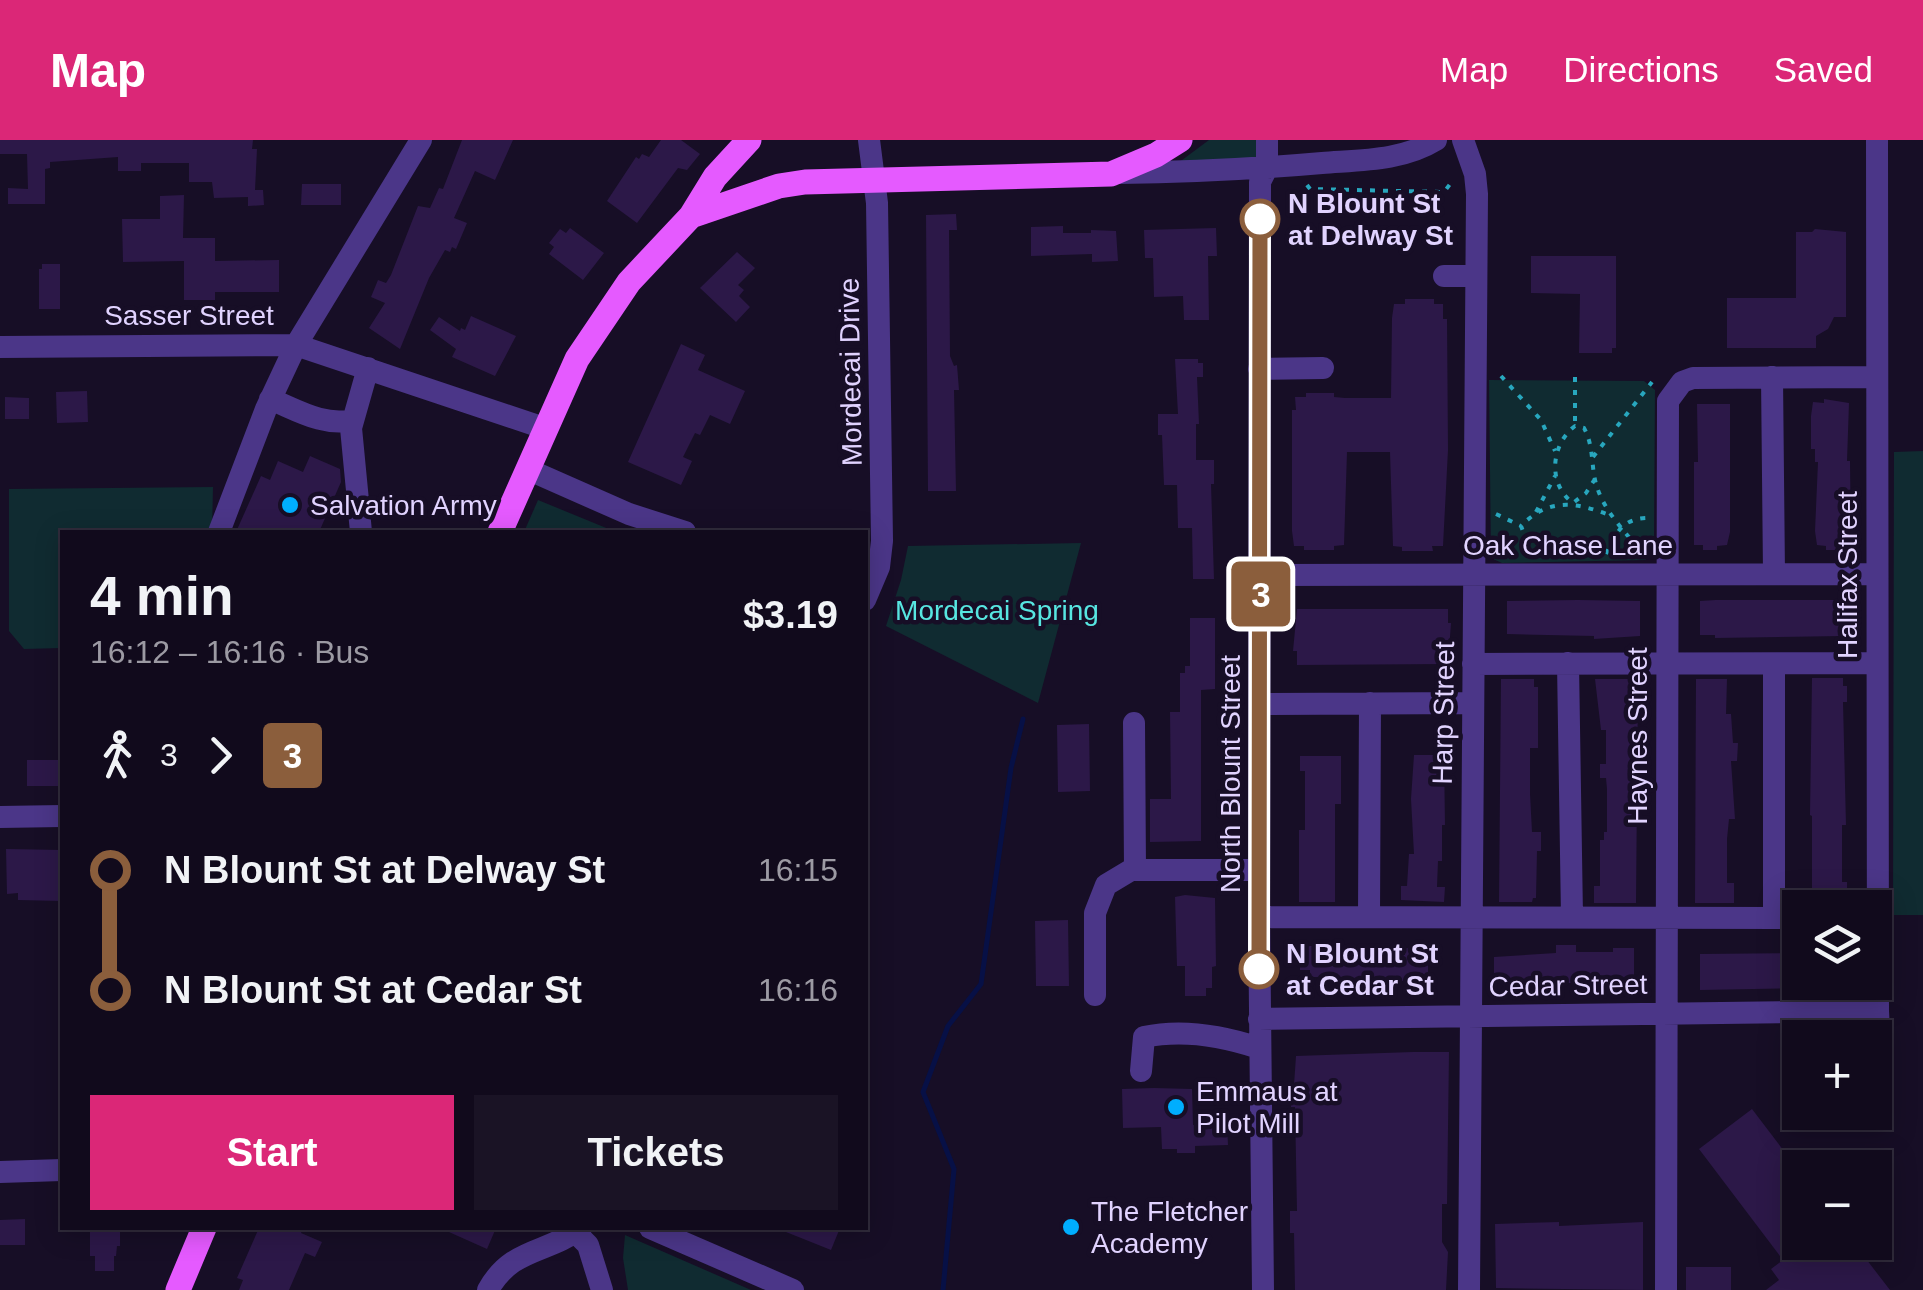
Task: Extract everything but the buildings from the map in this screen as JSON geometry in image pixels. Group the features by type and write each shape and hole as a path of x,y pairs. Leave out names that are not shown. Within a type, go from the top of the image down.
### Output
{"main road":[{"path":"501,530 577,359 644,262 692,216 715,178 749,140"},
{"path":"692,216 778,186 1102,174 1156,155 1180,140"},
{"path":"178,1290 203,1230"}],"street":[{"path":"220,530 270,399 296,344 421,140"},
{"name":"Mordecai Drive","path":"869,140 877,203 882,541 872,566"},
{"name":"North Blount Street","path":"1262,1290 1259,369 1260,182 1267,168 1267,140"},
{"path":"1102,174 1267,168 1391,157 1436,140"},
{"name":"Harp Street","path":"1463,140 1475,174 1476,276 1469,1290"},
{"name":"Halifax Street","path":"1876,890 1877,140"},
{"path":"1444,276 1476,276"},
{"name":"Sasser Street","path":"0,346 296,344 544,428"},
{"path":"360,530 353,420 368,368"},
{"path":"1259,369 1322,368"},
{"path":"1772,377 1774,574"},
{"name":"Haynes Street","path":"1666,1290 1667,412 1673,391 1692,378 1877,377"},
{"path":"270,399 338,424 353,420"},
{"path":"528,470 629,514 679,530"},
{"name":"Oak Chase Lane","path":"1261,575 1876,574"},
{"path":"1568,663 1572,917"},
{"path":"1473,664 1877,663"},
{"path":"1774,664 1774,918"},
{"path":"1260,704 1473,703"},
{"path":"1369,917 1370,704"},
{"path":"1134,724 1135,870"},
{"path":"0,817 60,816"},
{"path":"1095,995 1095,912 1106,885 1135,870 1259,870"},
{"path":"1259,917 1782,918"},
{"name":"Halifax Street","path":"1878,1000 1878,1020"},
{"name":"Cedar Street","path":"1259,1020 1878,1011"},
{"path":"1142,1071 1144,1037 1164,1032 1207,1036 1260,1048"},
{"path":"0,1172 60,1170"},
{"path":"488,1290 496,1274 509,1262 578,1230 588,1245 602,1290"},
{"path":"655,1230 793,1290"}],"path":[{"path":"1299,179 1310,189 1444,192 1459,177"},
{"path":"1501,376 1541,420 1556,456 1556,473 1563,493 1573,503 1612,516"},
{"path":"1575,377 1575,426"},
{"path":"1593,457 1652,382"},
{"path":"1556,456 1566,433 1575,426"},
{"path":"1575,426 1584,428 1591,440 1595,479 1612,516 1648,560"},
{"path":"1534,516 1556,473"},
{"path":"1521,526 1534,516 1573,503 1586,494 1595,479"},
{"path":"1496,514 1521,526 1533,555"},
{"path":"1591,555 1607,554 1621,526 1630,520 1648,518"}],"green space":[{"path":"1209,140 1263,140 1258,160 1174,166"},
{"path":"1489,380 1644,381 1655,390 1654,542 1646,560 1502,563 1491,558"},
{"path":"1923,451 1923,915 1893,915 1894,452"},
{"path":"213,487 212,530 60,530 60,648 24,649 9,631 9,489"},
{"path":"538,500 611,530 525,530"},
{"name":"Mordecai Spring","path":"1081,543 1038,703 886,626 908,546"},
{"path":"625,1235 751,1290 628,1290 623,1258"}],"waterway":[{"path":"943,1290 954,1169 923,1092 948,1026 981,984 1011,768 1023,719"}],"bus line":[{"name":"3","path":"1259,969 1260,219"}],"place":[{"name":"N Blount St at Delway St","path":"1260,219"},
{"name":"Salvation Army","path":"290,505"},
{"name":"N Blount St at Cedar St","path":"1259,969"},
{"name":"Emmaus at Pilot Mill","path":"1176,1107"},
{"name":"The Fletcher Academy","path":"1071,1227"}]}
